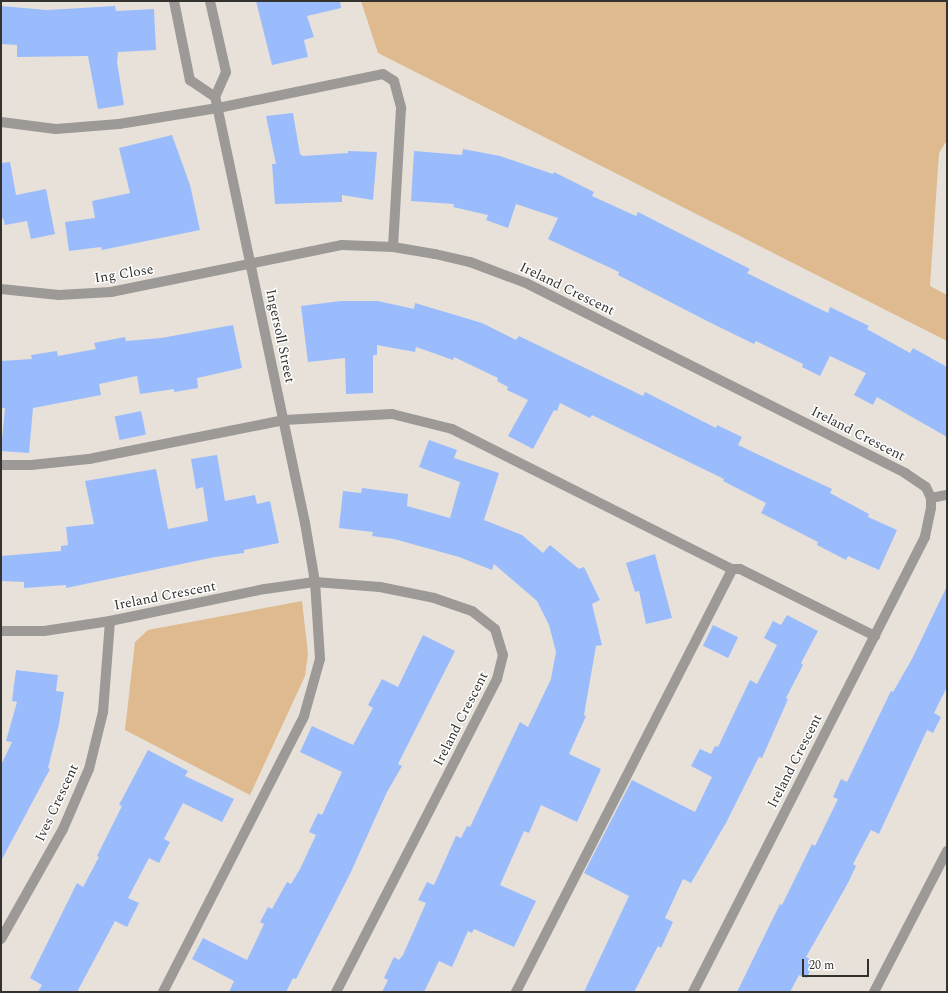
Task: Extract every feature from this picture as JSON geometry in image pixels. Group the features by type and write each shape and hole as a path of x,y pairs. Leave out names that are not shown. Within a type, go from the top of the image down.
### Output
{"street":[{"path":"174,1 190,80 216,97 226,72 210,1"},
{"path":"1,122 56,129 119,124 218,108 383,74 394,81 401,108 393,247"},
{"name":"Ingersoll Street","path":"163,992 304,716 320,659 315,582 284,420 249,264 216,97"},
{"name":"Ireland Crescent","path":"249,264 342,245 393,247 470,262 526,283 905,473 926,487 931,498 925,537 693,992"},
{"name":"Ing Close","path":"1,289 59,295 111,292 249,264"},
{"path":"1,465 31,465 89,459 284,420 392,414 452,429 732,569 740,569 875,636"},
{"path":"931,498 947,495"},
{"path":"516,992 732,569"},
{"name":"Ireland Crescent","path":"1,631 44,631 110,621 265,588 315,582 380,587 454,604 472,611 494,629 503,655 498,679 336,992"},
{"name":"Ives Crescent","path":"1,938 63,829 89,769 102,712 110,621"},
{"path":"874,992 947,851"}],"shaded area":[{"path":"361,1 947,1 947,140 939,153 930,286 947,295 947,341 378,53"},
{"path":"302,601 308,654 305,676 250,795 125,730 135,642 148,630"}],"building":[{"path":"256,1 340,1 341,8 307,16 314,37 304,40 308,57 272,65"},
{"path":"1,6 47,10 115,6 116,11 154,9 156,50 118,52 117,62 124,105 98,109 88,56 17,57 17,45 1,44"},
{"path":"293,113 300,154 303,156 348,153 348,151 377,152 373,200 342,195 342,202 275,204 272,164 276,164 266,116"},
{"path":"172,135 190,185 200,230 102,250 101,247 69,251 65,222 95,218 92,201 130,193 119,148"},
{"path":"463,149 500,156 553,174 554,172 594,192 592,196 636,216 638,212 750,269 747,273 828,313 830,307 869,326 867,329 910,353 913,348 947,367 947,437 877,397 873,405 854,395 866,373 830,356 820,376 802,367 803,364 756,341 754,344 707,321 618,275 619,272 548,239 558,218 516,204 508,228 486,220 488,215 453,207 454,204 411,201 414,151 462,155"},
{"path":"10,162 16,195 46,189 55,234 31,239 27,221 5,225 3,218 1,219 1,163"},
{"path":"341,301 378,301 414,309 415,303 482,323 516,340 519,336 643,396 645,392 716,428 717,425 742,437 738,445 832,489 830,493 869,514 868,517 897,530 879,570 848,556 846,560 817,545 818,542 761,513 766,503 723,481 724,479 592,415 590,418 560,403 557,411 554,410 533,449 508,436 528,400 507,390 508,387 497,381 498,378 454,357 453,360 416,347 415,352 377,345 377,355 373,355 373,393 346,394 345,358 308,362 301,306"},
{"path":"233,325 242,368 197,378 198,388 174,392 174,389 140,394 137,376 99,384 101,395 33,408 29,453 1,451 5,408 1,408 1,361 32,359 31,355 57,351 58,356 96,349 94,343 125,337 126,341 161,338"},
{"path":"141,411 146,434 120,440 115,417"},
{"path":"429,440 457,450 454,458 499,473 484,520 522,535 543,553 550,545 579,569 584,567 600,600 592,604 602,645 596,646 584,715 586,716 569,754 601,769 577,822 541,805 529,833 524,831 500,885 536,901 514,947 474,929 472,933 468,931 452,967 439,961 424,992 382,992 388,980 384,978 394,957 399,960 403,955 426,903 418,900 427,882 434,885 456,836 461,838 467,826 470,827 520,722 528,727 551,679 556,652 549,625 537,601 494,564 492,570 459,557 394,539 372,536 373,532 339,528 343,491 361,493 362,488 408,494 407,506 450,518 460,482 419,467"},
{"path":"217,455 225,501 255,495 257,504 270,501 279,543 244,550 244,553 215,557 66,588 66,585 24,588 24,582 1,581 1,556 61,551 61,546 68,545 66,527 94,524 85,481 156,469 168,529 208,521 203,487 196,489 191,459"},
{"path":"655,554 672,618 646,624 639,591 635,592 626,563"},
{"path":"947,586 947,687 934,713 941,717 933,733 927,730 879,834 871,830 853,864 856,866 848,883 806,957 814,961 807,978 799,975 790,992 737,992 780,904 782,905 812,844 815,846 838,799 833,797 841,779 847,782 891,691 893,692 912,659"},
{"path":"787,615 818,631 801,663 803,665 786,698 788,699 762,758 759,757 727,821 691,883 683,879 665,918 673,922 661,948 658,946 634,992 584,992 629,896 584,873 632,780 695,812 712,777 691,766 700,749 711,754 715,746 718,747 750,680 757,684 777,645 764,638 773,621 781,625"},
{"path":"713,625 738,637 728,658 703,646"},
{"path":"423,635 455,651 398,764 402,766 387,792 350,874 296,979 293,978 286,992 229,992 234,981 192,959 203,938 247,960 264,924 260,922 268,907 272,909 287,882 291,884 300,869 316,835 309,832 318,813 322,815 342,772 300,752 312,726 353,745 373,708 368,705 382,679 398,687"},
{"path":"16,670 58,675 56,691 64,692 59,724 48,768 50,769 1,861 1,765 12,742 6,741 17,702 12,701"},
{"path":"148,750 188,771 185,776 234,799 222,822 183,803 164,839 170,842 159,863 149,858 128,898 139,903 127,927 115,921 77,992 38,992 42,985 30,978 77,883 83,887 99,857 97,856 122,806 119,805"}]}
